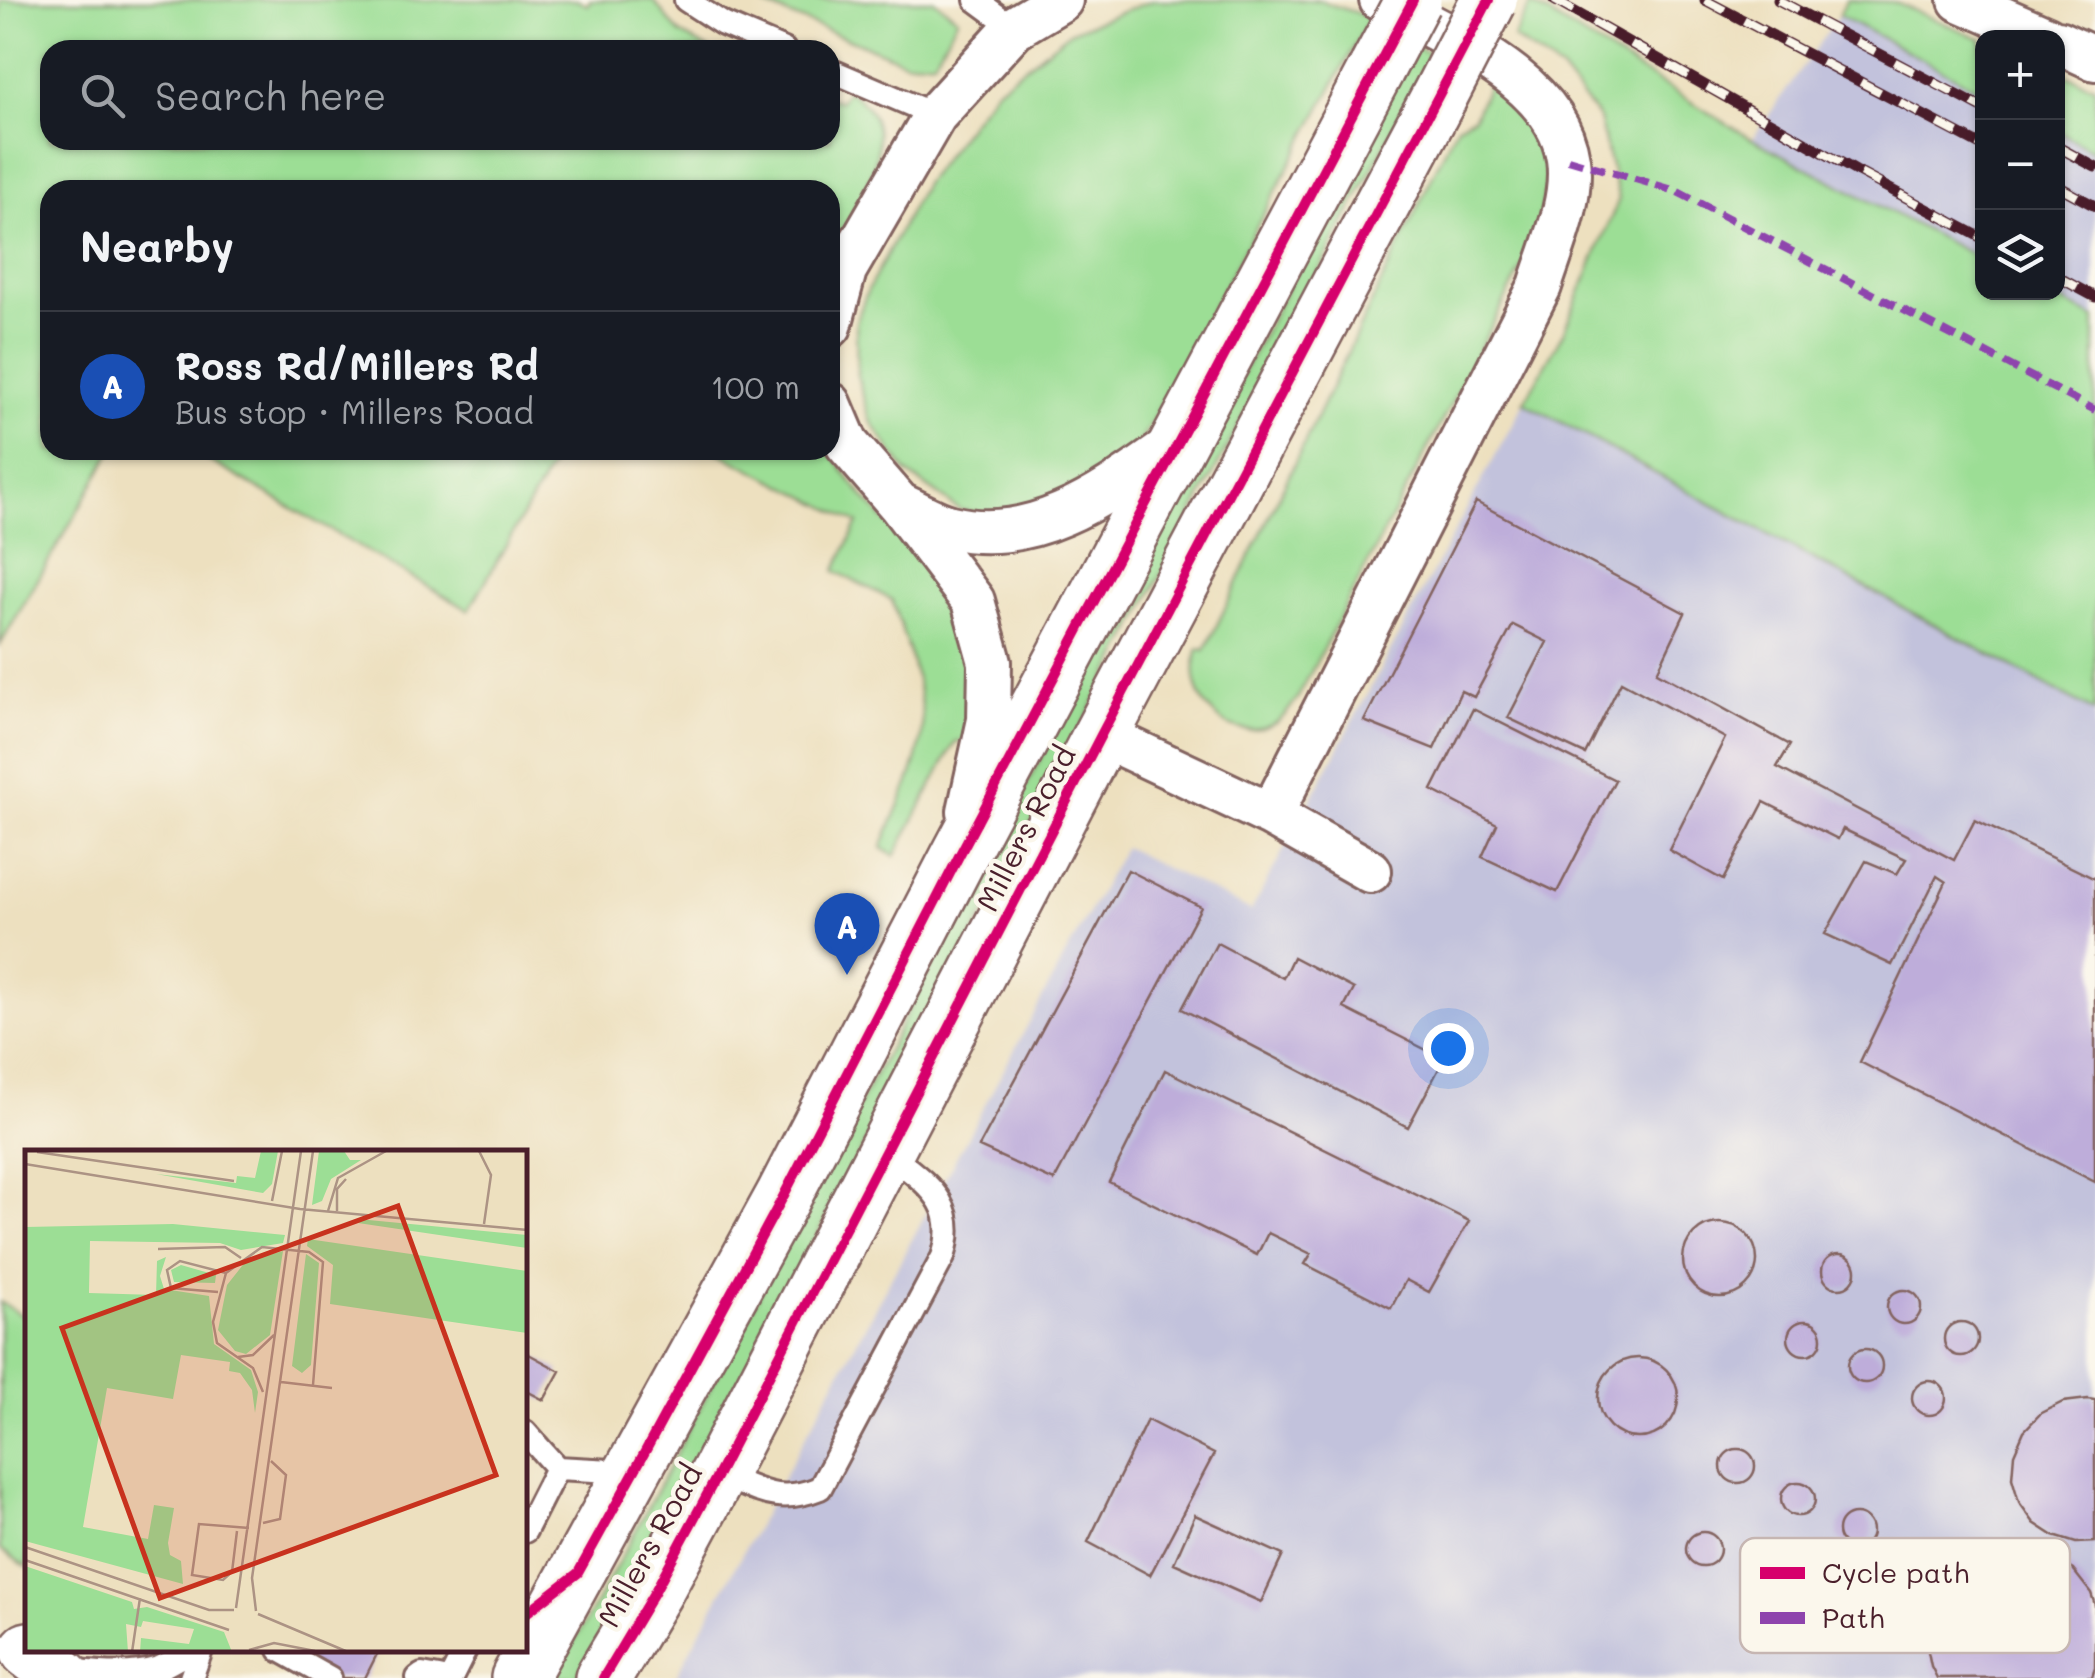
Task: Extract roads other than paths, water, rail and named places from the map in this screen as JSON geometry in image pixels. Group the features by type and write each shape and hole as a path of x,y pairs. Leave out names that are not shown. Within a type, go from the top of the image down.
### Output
{"main road":[{"name":"Millers Road","path":"519,1678 783,1196 1413,0"},
{"name":"Millers Road","path":"603,1678 655,1592 718,1474 1101,735 1490,0"},
{"path":"0,1628 25,1648"}],"street":[{"path":"840,291 846,270 935,114 1014,28 1061,0"},
{"path":"1271,815 1540,286 1565,204 1568,159 1553,116 1515,75 1380,0"},
{"path":"1960,0 2029,30"},
{"path":"2065,45 2095,59"},
{"path":"840,428 847,444 974,601 990,662 989,720 959,856"},
{"path":"900,505 950,527 1002,531 1058,518 1102,494 1182,439"},
{"path":"1101,735 1271,815 1370,870"}],"lane":[{"path":"686,0 723,24 761,40"},
{"path":"976,0 1014,28"},
{"path":"840,74 935,114"},
{"name":"Millers Road","path":"718,1474 774,1495 797,1497 820,1488 942,1258 949,1239 948,1214 935,1192 886,1151"},
{"path":"528,1435 556,1468 634,1472"},
{"path":"528,1524 556,1468"},
{"path":"43,1662 137,1674 166,1666 186,1653"},
{"path":"190,1678 198,1653"},
{"path":"285,1653 330,1678"},
{"path":"451,1678 464,1653"},
{"path":"418,1678 439,1678"}],"railway":[{"path":"1554,0 1975,234"},
{"path":"1705,0 1975,142"},
{"path":"1778,0 1975,104"},
{"path":"2065,151 2095,167"},
{"path":"2065,190 2095,206"},
{"path":"2065,281 2095,297"}],"place":[{"name":"Ross Rd/Millers Rd","path":"847,975"}]}
